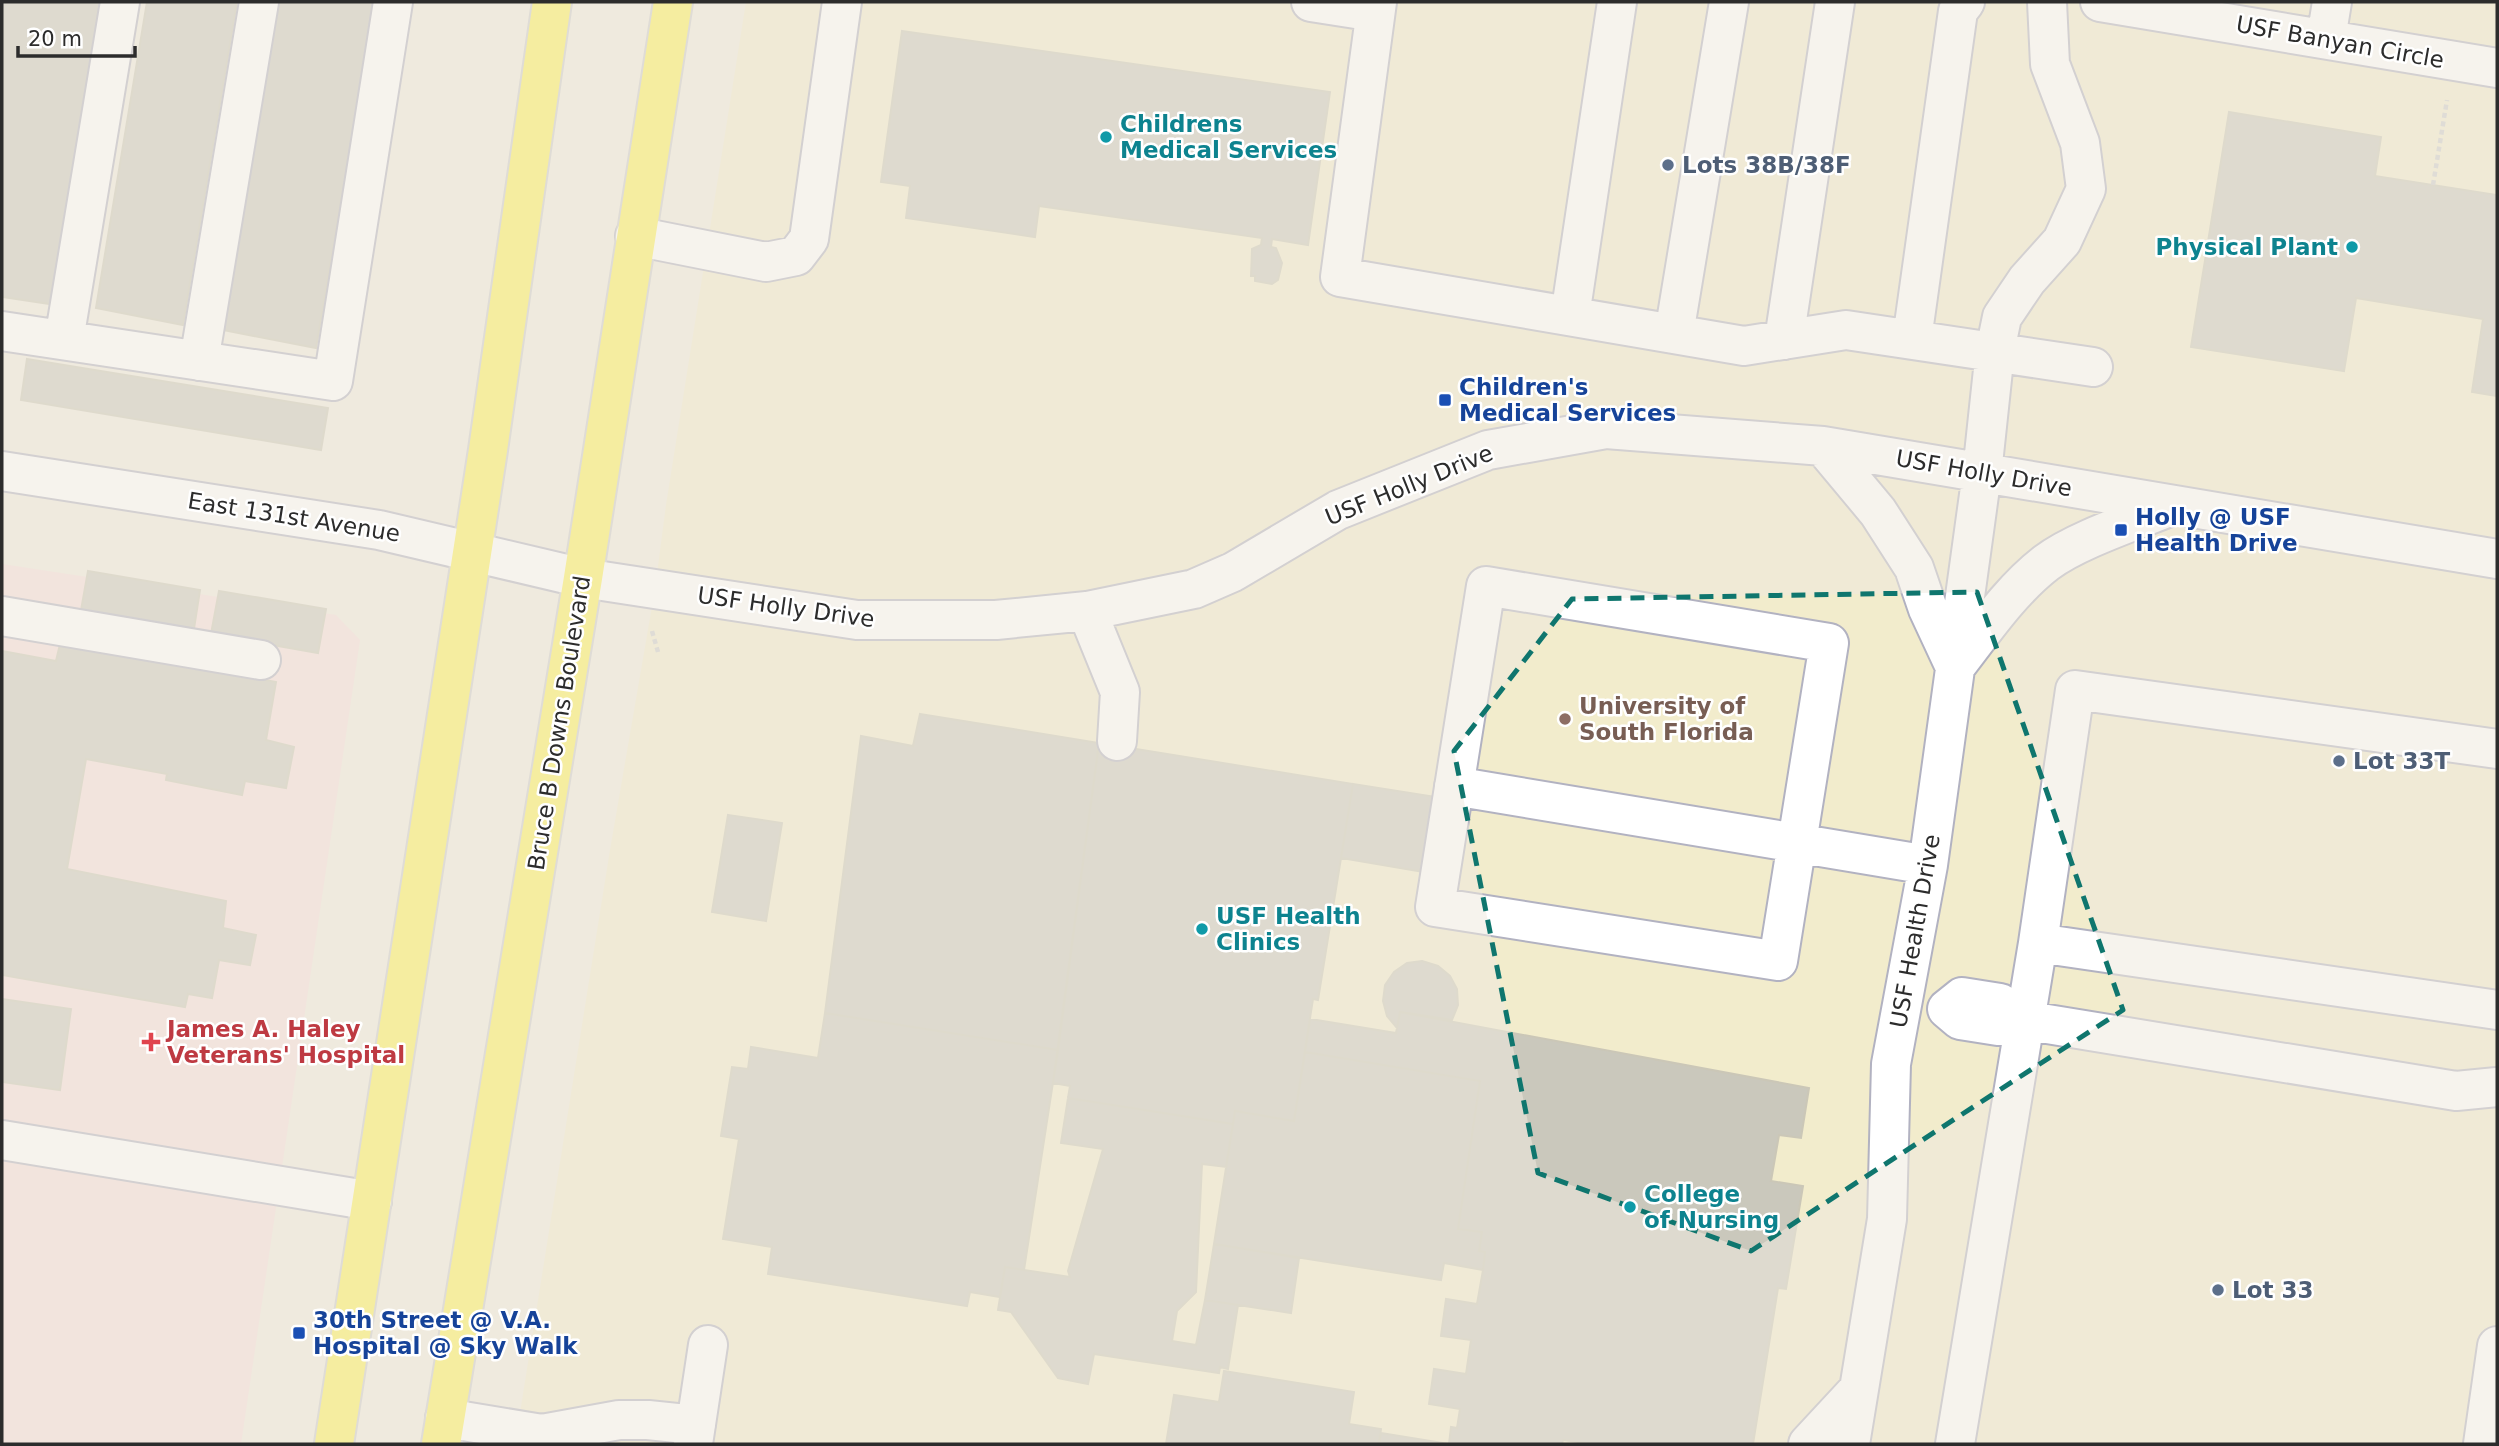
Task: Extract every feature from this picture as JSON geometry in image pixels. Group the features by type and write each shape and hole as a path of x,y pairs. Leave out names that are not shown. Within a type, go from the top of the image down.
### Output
{"main road":[{"path":"334,1444 488,450 552,2"},
{"name":"Bruce B Downs Boulevard","path":"443,1431 583,578 673,2"}],"street":[{"path":"64,340 120,2"},
{"path":"199,361 259,2"},
{"path":"2,331 333,382 393,2"},
{"path":"635,236 766,261 796,257 809,239 842,2"},
{"path":"1311,2 1376,7 1340,276 1744,346 1846,330 2093,367"},
{"path":"1570,316 1617,2"},
{"path":"1674,334 1729,2"},
{"path":"1784,340 1835,2"},
{"path":"1912,339 1958,11 1965,2"},
{"path":"1982,473 1995,351 2002,317 2026,280 2062,241 2086,189 2080,143 2050,64 2047,2"},
{"name":"USF Banyan Circle","path":"2100,2 2497,68"},
{"path":"2326,39 2332,2"},
{"name":"USF Holly Drive","path":"583,578 857,620 996,620 1087,611 1194,589 1233,572 1338,510 1488,450 1606,429 1822,446 2497,559"},
{"path":"1822,446 1878,512 1913,568 1928,609 1955,667 2016,589 2048,562 2082,543 2174,505"},
{"name":"East 131st Avenue","path":"2,471 379,530 583,578"},
{"name":"USF Health Drive","path":"1850,1444 1887,1219 1891,1064 1928,865 1982,473"},
{"path":"1486,586 1829,643 1778,961 1435,907 1454,786 1486,586"},
{"path":"1087,611 1120,692 1117,741"},
{"path":"2,616 261,660"},
{"path":"1955,1444 2015,1019 2038,943 2075,690 2497,749"},
{"path":"1454,786 1928,865"},
{"path":"2038,943 2497,1010"},
{"path":"1903,1003 1947,1009 1962,997 2000,1003 2015,1019 2456,1091 2497,1087"},
{"path":"2,1140 372,1201"},
{"path":"443,1431 542,1434 619,1420 649,1420 695,1435 708,1345"},
{"path":"2483,1444 2497,1346"},
{"path":"1808,1444 1859,1389"}],"path":[{"path":"2433,185 2454,61"},
{"path":"652,631 657,652"}],"highlighted area":[{"path":"1977,592 2123,1010 1751,1251 1538,1173 1454,751 1572,599"}],"shaded area":[{"name":"University of South Florida","path":"746,2 2497,2 2497,1444 515,1444 610,850 655,589"},
{"name":"James A. Haley Veterans' Hospital","path":"2,564 336,615 360,640 241,1444 2,1444"}],"building":[{"path":"2,2 100,2 50,304 2,297"},
{"path":"147,2 237,2 183,325 96,308"},
{"path":"279,2 375,2 316,348 223,330"},
{"name":"Childrens Medical Services","path":"902,31 1330,92 1308,245 1272,239 1271,247 1276,248 1282,263 1278,280 1272,284 1255,281 1255,276 1251,276 1252,249 1261,245 1262,238 1039,206 1035,237 906,218 910,186 881,182"},
{"name":"Physical Plant","path":"2229,112 2381,137 2375,176 2497,195 2497,396 2472,392 2483,319 2356,298 2344,371 2191,347"},
{"path":"27,359 328,408 321,450 21,400"},
{"path":"88,571 200,590 193,635 80,616"},
{"path":"219,591 326,609 318,653 211,634"},
{"path":"61,640 276,682 266,740 294,747 286,788 245,781 242,795 166,780 167,774 86,759 67,869 226,901 223,928 256,935 250,965 219,960 212,998 188,994 185,1007 2,975 2,651 56,661"},
{"path":"920,714 1099,743 1058,1050 825,1013 861,736 913,746"},
{"name":"USF Health Clinics","path":"1099,743 1353,784 1318,1000 1313,999 1294,1121 1235,1111 1233,1124 1068,1098 1070,1086 1053,1083"},
{"path":"1353,784 1436,797 1424,872 1341,858"},
{"path":"728,815 782,823 766,921 712,912"},
{"path":"1422,961 1438,966 1450,976 1457,989 1458,1005 1452,1020 1400,1012 1397,1028 1387,1016 1383,1001 1385,985 1394,972 1407,963"},
{"path":"2,999 71,1009 60,1090 2,1082"},
{"name":"College of Nursing","path":"1400,1012 1809,1088 1801,1138 1779,1135 1771,1181 1803,1186 1786,1289 1778,1288 1753,1444 1592,1444 1563,1440 1562,1444 1449,1444 1451,1427 1457,1428 1460,1409 1429,1404 1434,1369 1466,1374 1471,1340 1441,1336 1446,1299 1477,1304 1483,1270 1485,1252 1479,1251 1482,1232 1458,1229 1480,1081 1305,1052 1310,1019 1396,1033"},
{"path":"825,1013 1058,1050 1024,1270 1005,1267 1000,1297 970,1292 967,1306 768,1274 772,1247 723,1239 739,1139 721,1136 732,1067 748,1069 751,1047 818,1058"},
{"path":"1305,1052 1480,1081 1458,1229 1482,1232 1479,1251 1485,1252 1483,1270 1444,1263 1441,1280 1214,1244 1235,1111 1294,1121"},
{"path":"1068,1098 1233,1124 1226,1167 1202,1164 1196,1292 1177,1311 1172,1341 1196,1345 1205,1300 1238,1305 1228,1369 1220,1367 1219,1373 1094,1354 1088,1384 1058,1378 1011,1312 998,1310 1005,1267 1070,1277 1068,1271 1103,1149 1061,1143"},
{"path":"1214,1244 1299,1258 1291,1313 1205,1300"},
{"path":"1224,1371 1354,1392 1349,1424 1381,1429 1379,1444 1166,1444 1174,1395 1219,1402"},
{"path":"1381,1433 1449,1444 1379,1444"}],"place":[{"name":"Childrens Medical Services","path":"1106,137"},
{"name":"Lots 38B/38F","path":"1668,165"},
{"name":"Physical Plant","path":"2352,247"},
{"name":"Children's Medical Services","path":"1445,400"},
{"name":"Holly @ USF Health Drive","path":"2121,530"},
{"name":"University of South Florida","path":"1565,719"},
{"name":"Lot 33T","path":"2339,761"},
{"name":"USF Health Clinics","path":"1202,929"},
{"name":"James A. Haley Veterans' Hospital","path":"151,1042"},
{"name":"College of Nursing","path":"1630,1207"},
{"name":"Lot 33","path":"2218,1290"},
{"name":"30th Street @ V.A. Hospital @ Sky Walk","path":"299,1333"}]}
